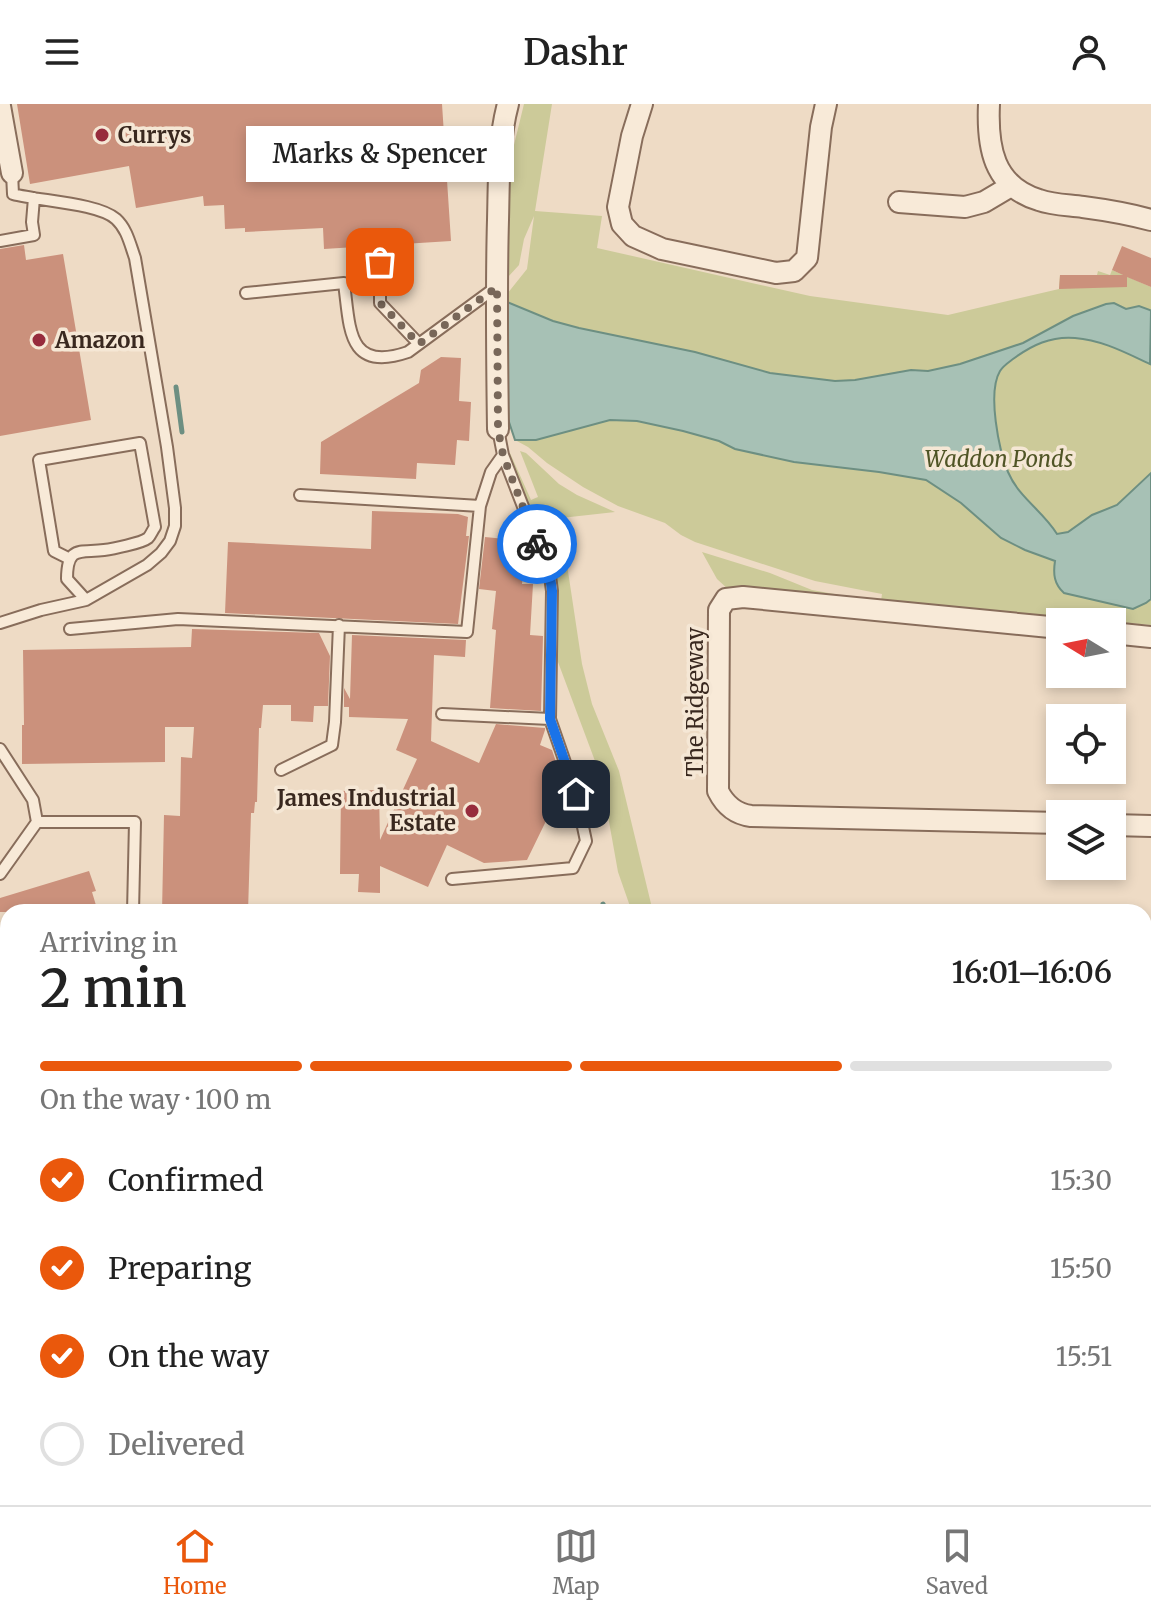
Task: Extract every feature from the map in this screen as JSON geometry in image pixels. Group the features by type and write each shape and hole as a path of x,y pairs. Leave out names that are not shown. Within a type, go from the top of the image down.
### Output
{"street":[{"path":"498,429 497,287 502,135 508,104"},
{"path":"642,104 632,136 618,207 622,224 633,236 662,249 776,273 794,271 807,258 826,104"},
{"path":"989,104 991,151 998,169 1011,186 1044,202 1151,220"},
{"path":"0,109 12,173"},
{"path":"899,202 974,206 1011,186"},
{"name":"The Ridgeway","path":"1046,627 743,597 726,599 719,610 718,791 728,806 751,816 1046,823"},
{"path":"1126,634 1151,637"},
{"path":"1126,825 1151,826"}],"lane":[{"path":"12,173 13,194"},
{"path":"0,623 86,600 147,565 170,541 175,526 171,477 135,258 126,232 108,214 13,194 1,197"},
{"path":"0,241 34,235 34,198"},
{"path":"380,262 380,303 419,344"},
{"path":"246,293 344,283 354,340 360,350 380,358 408,352 497,287"},
{"path":"452,879 573,868 586,841 576,794 550,719 550,576 503,455 498,429"},
{"path":"70,559 54,551 39,460 140,443 155,527 148,538 111,549 81,550 70,559 67,579 86,600"},
{"path":"70,629 178,619 467,632 480,506 491,472 503,455"},
{"path":"300,495 480,506"},
{"path":"281,770 332,745 339,625"},
{"path":"442,714 550,719"},
{"path":"0,749 33,800 37,822 0,874"},
{"path":"37,822 135,822 133,904"}],"green space":[{"name":"Waddon Ponds","path":"524,104 552,104 535,211 602,216 597,248 810,296 948,315 1059,289 1060,275 1097,275 1098,271 1110,275 1112,270 1151,287 1151,625 1126,623 1126,608 1046,608 1046,616 881,601 882,594 815,581 695,542 665,523 618,506 583,487 515,440 508,419 507,294 527,269 534,216 524,239 519,265 508,277 508,196 513,149"},
{"path":"520,451 559,484 615,512 552,519 566,558 582,664 592,704 619,771 651,904 629,904 618,872 601,777 555,654 553,575 508,453 531,500 538,497"},
{"path":"702,552 812,590 862,599 745,587 730,591 717,579"}],"shaded area":[{"name":"Waddon Ponds","path":"507,302 579,328 695,352 770,373 835,381 911,370 928,371 960,364 1023,343 1073,316 1106,304 1114,303 1126,309 1139,306 1150,310 1150,364 1095,341 1066,338 1042,342 1001,369 996,381 994,407 1008,472 1018,489 1057,534 1068,532 1092,515 1117,505 1151,473 1151,599 1133,609 1064,593 1055,578 1055,561 1001,538 961,503 926,480 794,462 637,421 610,420 536,440 515,440 508,419"}],"building":[{"path":"17,104 442,104 451,241 324,249 323,228 245,232 245,228 225,229 224,205 204,206 203,196 136,208 129,166 30,184"},
{"name":"Amazon","path":"24,245 26,260 63,254 91,420 0,436 0,249"},
{"path":"1122,246 1151,258 1151,287 1127,277 1127,287 1059,289 1060,275 1123,275 1112,270"},
{"path":"441,357 461,358 459,401 471,402 469,441 457,440 455,465 417,463 416,479 320,474 321,442 419,383 421,370"},
{"path":"372,511 468,517 466,536 469,536 458,624 225,613 228,542 371,549"},
{"path":"485,537 526,541 522,584 533,584 530,635 543,636 541,711 490,708 496,591 479,589"},
{"path":"192,629 319,633 330,656 328,706 314,706 313,722 291,721 291,705 263,705 259,728 257,802 254,813 251,813 248,904 162,904 164,815 180,816 181,757 192,758 194,727 165,727 165,762 22,764 23,650 191,647"},
{"name":"James Industrial Estate","path":"352,635 466,640 465,657 434,655 431,741 479,763 496,724 545,728 540,745 552,750 556,762 548,781 563,786 527,860 484,863 447,845 428,887 380,866 380,893 358,892 359,874 340,874 341,791 379,790 380,840 417,759 396,750 408,719 349,717 349,707 344,707 344,688 350,699"},
{"path":"89,871 96,891 92,892 96,904 0,904 0,898"}],"waterway":[{"path":"176,387 182,432"}],"way so far":[{"path":"380,262 380,303 419,344 497,287 498,429 503,455 537,544"}],"place":[{"name":"Currys","path":"102,135"},
{"name":"Marks & Spencer","path":"380,262"},
{"name":"Amazon","path":"39,340"},
{"name":"James Industrial Estate","path":"472,811"}],"route":[{"path":"537,544 550,576 552,591 550,719 576,794"}]}
